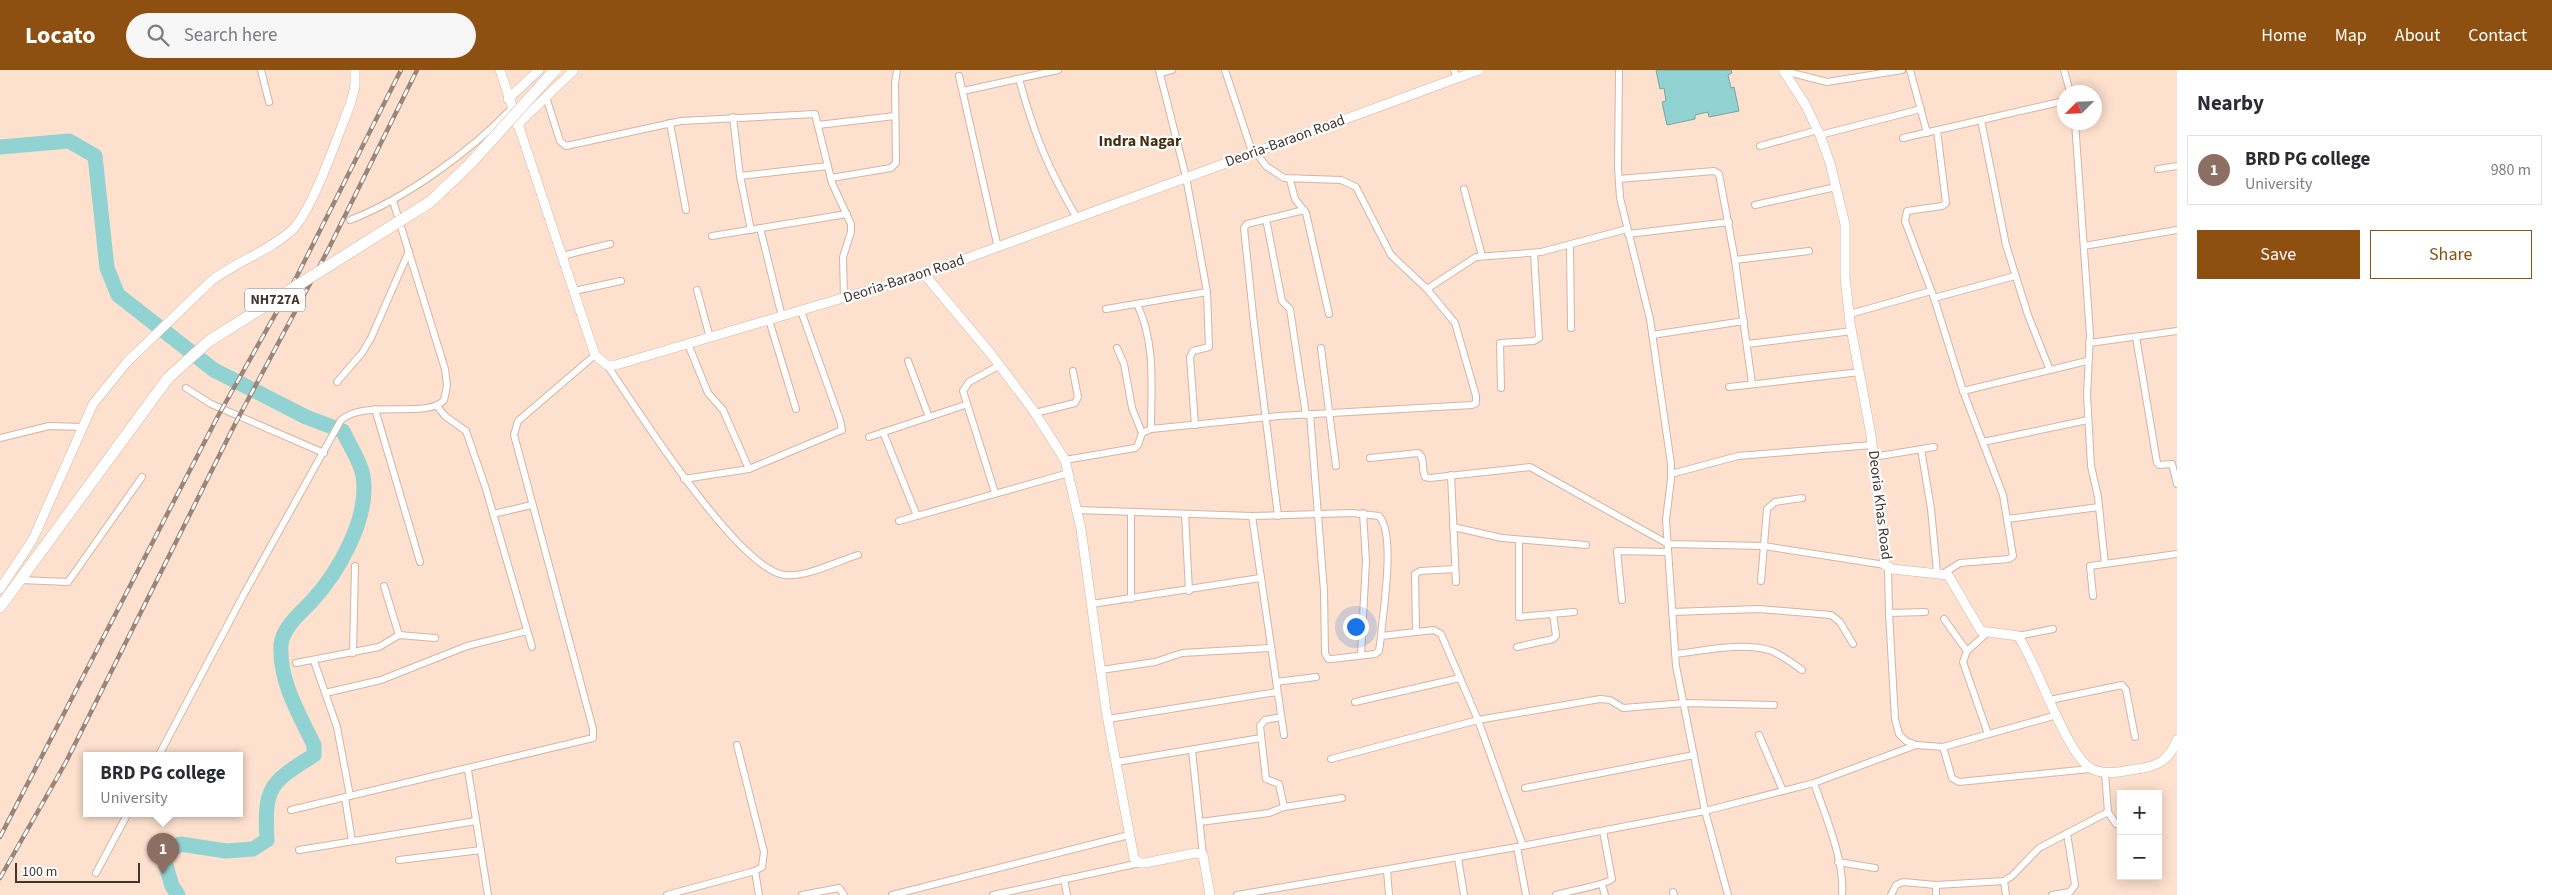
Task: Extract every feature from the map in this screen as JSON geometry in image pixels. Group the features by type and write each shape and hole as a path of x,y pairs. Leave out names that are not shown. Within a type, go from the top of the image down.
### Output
{"highway":[{"name":"NH727A","path":"0,607 168,378 187,359 209,341 430,202 469,165 555,70"}],"street":[{"path":"261,70 269,102"},
{"path":"0,589 33,539 93,404 127,362 182,307 224,270 278,240 300,223 351,102 355,86 354,70"},
{"path":"500,70 508,99 596,354 607,364 684,479 754,558 777,573 797,575 858,555"},
{"path":"508,99 539,70"},
{"path":"517,125 574,70"},
{"path":"831,178 893,166 897,158 895,116 897,70"},
{"path":"963,90 1019,79 1031,73 1058,70"},
{"path":"1172,70 1160,72 1186,178 1207,292 1209,347 1193,351 1190,357 1195,425"},
{"path":"1066,460 1135,448 1142,433 1151,429 1266,418 1472,405 1476,403 1476,396 1456,323 1426,288 1391,255 1356,187 1341,180 1290,180 1275,173 1253,152 1226,70"},
{"name":"Deoria-Baraon Road","path":"607,364 616,365 924,274 1186,178 1455,74 1479,70"},
{"path":"1620,70 1619,179 1628,232 1652,335 1671,474 1666,520 1675,654 1705,811 1728,895"},
{"path":"1784,71 1827,82 1902,70"},
{"path":"1910,70 1927,132"},
{"path":"2064,70 2068,85"},
{"name":"Deoria Khas Road","path":"1784,71 1819,132 1836,186 1845,224 1845,277 1852,331 1872,444 1887,566 1940,573"},
{"path":"959,76 998,248"},
{"path":"1019,79 1031,124 1046,163 1076,218"},
{"path":"546,97 560,141 566,146 670,123 812,112 815,114 831,178 847,214 851,232 843,257 844,298"},
{"path":"1903,138 2057,103"},
{"path":"350,220 393,201 480,138 512,109"},
{"path":"1760,146 1921,109"},
{"path":"818,125 895,116"},
{"path":"733,117 740,176 751,230"},
{"path":"1981,120 2001,224 2015,276 2049,368"},
{"path":"670,123 686,210"},
{"path":"1937,130 1946,203 1942,206 1910,210 1905,216 1932,291 1963,391 2004,495 2013,553 2011,558 1960,563 1940,573"},
{"path":"2076,130 2089,343 2087,361 2091,466 2099,507 2105,564"},
{"path":"740,176 828,166"},
{"path":"2158,169 2177,166"},
{"path":"1619,179 1717,172 1720,177 1735,260 1752,384"},
{"path":"1290,180 1294,199 1304,210 1329,314"},
{"path":"1754,205 1836,186"},
{"path":"1464,189 1482,256"},
{"path":"161,752 244,594 338,425 349,414 375,409 437,406 446,395 444,369 410,250 393,201"},
{"path":"1278,516 1244,228 1247,224 1304,210"},
{"path":"712,236 847,214"},
{"path":"1077,510 1252,516 1278,516 1319,514 1363,513 1380,516 1387,529 1387,576 1381,636 1377,652 1332,659 1328,659 1325,653 1324,591 1319,514 1308,415 1290,309 1282,300 1266,219"},
{"path":"1426,288 1473,258 1482,256 1534,254 1628,232 1728,222"},
{"path":"760,228 782,317"},
{"path":"2084,246 2177,230"},
{"path":"562,256 610,244"},
{"path":"1570,245 1571,328"},
{"path":"337,382 362,353 371,338 410,250"},
{"path":"1735,260 1810,251"},
{"path":"1501,388 1500,343 1534,341 1539,338 1534,254"},
{"path":"924,274 1000,366 1035,413 1066,460 1077,510 1108,719 1129,835 1134,858 1140,862"},
{"path":"1934,298 2015,276"},
{"path":"574,291 621,281"},
{"path":"697,290 710,338"},
{"path":"1850,314 1932,291"},
{"path":"1106,309 1207,292"},
{"path":"1137,304 1145,320 1151,346 1151,429"},
{"path":"684,479 749,469 842,430 801,311"},
{"path":"769,320 796,409"},
{"path":"1652,335 1744,321"},
{"path":"1747,344 1852,331"},
{"path":"2089,343 2177,331"},
{"path":"2136,337 2157,462 2159,465 2172,464 2177,484"},
{"path":"688,344 708,393 723,410 749,469"},
{"path":"1117,348 1124,364 1132,408 1142,433"},
{"path":"1321,348 1331,413 1336,466"},
{"path":"291,810 586,742 594,738 532,504 514,428 518,421 596,354"},
{"path":"908,361 929,417"},
{"path":"1963,391 2049,368 2087,361"},
{"path":"995,493 962,391 965,385 1000,366"},
{"path":"1035,413 1075,403 1078,397 1073,371"},
{"path":"1729,387 1860,372"},
{"path":"186,388 211,404 325,451"},
{"path":"869,437 965,404"},
{"path":"437,406 445,416 466,430 532,647"},
{"path":"375,409 420,562"},
{"path":"1983,442 2088,420"},
{"path":"0,438 49,426 82,427"},
{"path":"883,432 917,516"},
{"path":"1671,474 1738,456 1872,444"},
{"path":"1873,457 1934,447"},
{"path":"1921,449 1940,573"},
{"path":"1370,458 1418,453 1422,458 1425,477 1530,467 1668,544 1764,546 1887,566 1895,719 1899,734 1906,741 1916,745 1943,747 2057,715"},
{"path":"899,521 1069,473"},
{"path":"1452,474 1456,582"},
{"path":"20,580 68,582 142,477"},
{"path":"1760,581 1767,509 1769,505 1775,502 1802,498"},
{"path":"493,514 532,504"},
{"path":"2007,519 2099,507"},
{"path":"1130,599 1131,512"},
{"path":"1361,655 1366,570 1363,513"},
{"path":"1185,514 1189,591"},
{"path":"1252,516 1284,735"},
{"path":"1453,527 1519,540 1586,545"},
{"path":"1519,540 1518,615 1520,617 1574,612"},
{"path":"1622,600 1617,552 1668,552"},
{"path":"2093,596 2088,567 2177,554"},
{"path":"353,653 355,566"},
{"path":"1416,632 1416,574 1420,571 1455,570"},
{"path":"1940,573 1951,577 1977,627 1987,633 2018,636 2053,628"},
{"path":"1092,604 1189,591 1260,578"},
{"path":"384,586 399,635"},
{"path":"1672,612 1759,609 1831,615 1840,622 1853,644"},
{"path":"1889,612 1925,612"},
{"path":"1517,647 1554,640 1556,636 1553,614"},
{"path":"1944,619 1967,651"},
{"path":"325,693 397,675 455,651 527,631"},
{"path":"1381,636 1416,632 1439,632 1478,720 1520,847 1526,895"},
{"path":"1987,633 1967,651 1964,656 1964,667 1988,734"},
{"path":"296,663 379,647 399,635 435,638"},
{"path":"2018,636 2074,748 2090,768"},
{"path":"1101,670 1155,662 1182,653 1270,648"},
{"path":"1675,654 1760,649 1777,654 1802,670"},
{"path":"314,661 337,726 348,797 352,841"},
{"path":"1276,682 1316,677"},
{"path":"1355,702 1460,678"},
{"path":"2050,700 2122,685 2126,690 2135,737"},
{"path":"1108,719 1277,692"},
{"path":"1331,759 1478,720 1600,699 1610,700 1624,708 1685,703 1774,705"},
{"path":"1281,717 1261,722 1266,779 1279,784 1284,807"},
{"path":"1760,736 1783,791"},
{"path":"1117,762 1262,738"},
{"path":"1943,747 1952,778 1959,782 2090,768 2105,773 2150,768 2165,761 2174,752 2177,740"},
{"path":"667,895 755,871 762,867 764,852 737,745"},
{"path":"1237,895 1520,847 1705,811 1814,783 1916,745"},
{"path":"1192,750 1210,895"},
{"path":"1525,788 1694,755"},
{"path":"468,770 488,895"},
{"path":"2105,773 2108,812 2117,824"},
{"path":"1814,783 1838,862 1842,895"},
{"path":"1200,822 1269,813 1284,807 1342,798"},
{"path":"1891,895 1899,883 1936,886 2004,881 2012,876 2039,848 2108,812"},
{"path":"96,873 126,817"},
{"path":"299,850 476,821"},
{"path":"1556,895 1583,887 1602,884 1612,879 1603,831"},
{"path":"2052,895 2070,892 2075,885 2067,833"},
{"path":"892,895 1129,835"},
{"path":"399,860 481,850"},
{"path":"993,895 1140,862 1195,853 1204,855"},
{"path":"1458,858 1464,895"},
{"path":"1838,862 1875,868"},
{"path":"1387,870 1389,895"},
{"path":"755,871 759,895"},
{"path":"1064,879 1067,895"},
{"path":"2004,881 2006,895"},
{"path":"1602,884 1604,895"},
{"path":"1936,886 1936,895"},
{"path":"802,895 839,888 844,895"}],"water":[{"path":"1656,70 1731,70 1732,73 1728,75 1731,88 1734,87 1739,111 1709,117 1708,112 1695,115 1695,119 1667,125 1662,102 1666,101 1664,88 1660,89"}],"waterway":[{"path":"0,147 69,141 95,156 107,268 118,295 214,370 306,417 343,431 362,471 364,492 362,509 350,544 332,576 288,627 282,639 281,658 283,671 296,709 314,745 314,755 288,772 273,788 267,808 267,840 253,849 226,851 180,844 168,853 164,859 172,886 178,895"}],"railway":[{"path":"0,837 218,416 297,276 401,70"},
{"path":"0,878 66,762 235,424 328,250 417,70"}],"place":[{"name":"BRD PG college","path":"163,874"}],"district":[{"name":"Indra Nagar","path":"1140,141"}]}
